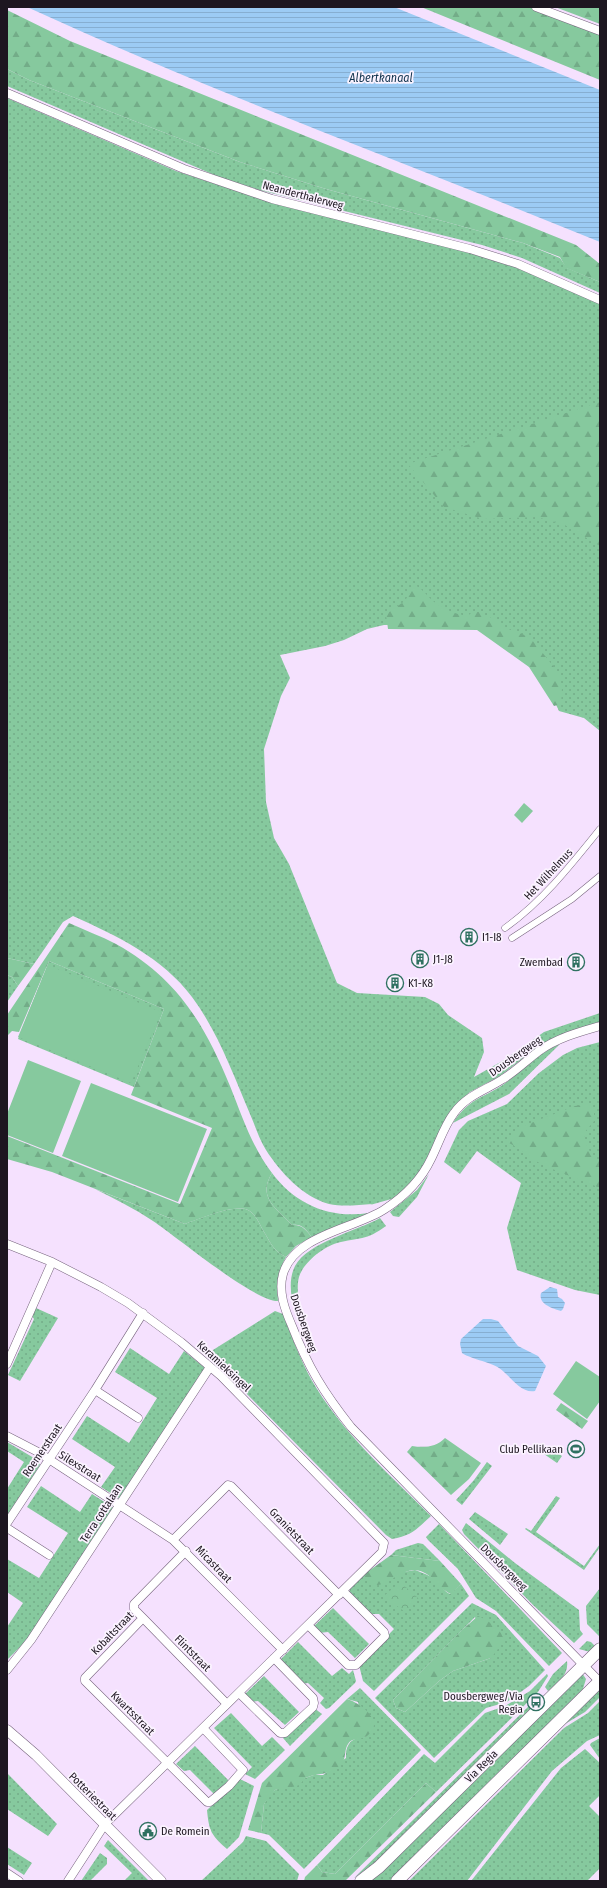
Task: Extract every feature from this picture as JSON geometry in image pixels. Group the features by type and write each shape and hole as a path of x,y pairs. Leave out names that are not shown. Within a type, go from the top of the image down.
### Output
{"main road":[{"name":"Via Regia","path":"361,1881 379,1867 600,1650"},
{"name":"Via Regia","path":"397,1881 600,1681"}],"street":[{"path":"536,7 600,31"},
{"name":"Neanderthalerweg","path":"7,93 184,169 272,199 470,249 518,264 600,300"},
{"name":"Het Wilhelmus","path":"505,928 539,900 558,881 600,830"},
{"path":"512,938 572,899 600,876"},
{"name":"Dousbergweg","path":"600,1026 567,1036 554,1042 539,1051 505,1078 466,1100 448,1121 431,1159 413,1187 384,1210 338,1230 296,1253 286,1268 281,1285 284,1306 308,1364 327,1396 348,1423 600,1681"},
{"name":"Keramieksingel","path":"7,1244 52,1262 107,1290 143,1313 210,1367 383,1540 384,1543 382,1552 341,1593"},
{"path":"7,1364 52,1262"},
{"name":"Roemerstraat","path":"7,1523 95,1390 143,1313"},
{"name":"Terra cottalaan","path":"7,1670 32,1640 210,1367"},
{"path":"95,1390 138,1418"},
{"name":"Silexstraat","path":"7,1436 49,1460 120,1505"},
{"name":"Granietstraat","path":"173,1540 228,1485 232,1486 341,1593 384,1632 385,1636 356,1665 348,1665 308,1625"},
{"name":"Micastraat","path":"120,1505 173,1540 186,1551 283,1650"},
{"path":"7,1528 49,1555"},
{"name":"Kobaltstraat","path":"85,1678 143,1618 134,1609 134,1604 186,1551"},
{"path":"68,1881 105,1824 341,1593"},
{"name":"Flintstraat","path":"143,1618 227,1704"},
{"path":"239,1693 280,1733 285,1733 313,1707 313,1698 274,1658"},
{"name":"Kwartsstraat","path":"85,1678 86,1681 167,1763 207,1802 210,1802 242,1774 243,1770 241,1765 203,1728"},
{"name":"Potteriestraat","path":"7,1730 36,1755 161,1881"},
{"path":"7,1873 19,1881"}],"green space":[{"path":"421,7 544,7 600,29 600,80"},
{"path":"555,7 600,7 600,24"},
{"path":"7,10 70,41 576,245 600,264 600,282 566,268 560,257 523,243 326,189 240,162 29,80 7,69"},
{"path":"7,69 29,80 240,162 326,189 523,243 560,258 567,268 600,282 600,293 522,258 482,245 259,190 219,177 7,86"},
{"path":"7,98 176,171 252,196 479,255 518,268 600,304 600,731 584,718 559,711 539,669 478,622 461,624 384,625 367,629 344,640 325,646 280,655 290,678 281,696 264,749 266,802 274,838 289,864 337,983 357,993 425,997 439,1004 448,1015 482,1038 484,1052 474,1077 504,1060 544,1032 600,1013 600,1022 561,1035 539,1046 500,1076 470,1092 458,1103 416,1179 395,1198 370,1205 372,1204 350,1206 334,1205 319,1201 301,1190 293,1183 278,1167 259,1137 224,1054 210,1024 201,1010 192,997 167,970 138,949 106,931 73,916 63,922 34,964 7,958"},
{"path":"600,402 600,546 565,525 537,517 483,519 444,507 408,464"},
{"path":"414,585 422,590 436,604 449,611 468,616 472,612 479,612 496,620 500,626 530,637 557,671 562,686 561,704 554,706 529,667 477,630 388,629 386,614 405,601"},
{"path":"524,803 533,811 522,823 514,815"},
{"path":"69,923 116,944 137,957 172,987 199,1022 220,1063 253,1142 272,1173 268,1181 267,1189 270,1202 292,1225 306,1230 312,1237 296,1246 286,1257 273,1247 256,1217 248,1210 225,1210 185,1224 52,1172 7,1159 7,1136 180,1204 212,1128 131,1095 164,1009 49,961 19,1032 12,1031 7,1036 7,1015"},
{"path":"7,958 34,964 18,986 12,977 7,975"},
{"path":"49,961 164,1009 134,1087 18,1039"},
{"path":"48,965 161,1012 131,1083 18,1037"},
{"path":"7,975 12,977 18,986 7,1002"},
{"path":"600,1042 600,1295 575,1290 517,1270 507,1228 521,1183 477,1151 460,1174 444,1162 459,1130 468,1121 507,1104 539,1073 563,1055 577,1048"},
{"path":"560,1044 509,1094 453,1123 470,1104 504,1084 545,1052"},
{"path":"28,1060 81,1081 53,1153 7,1135 7,1114"},
{"path":"91,1083 207,1129 178,1202 62,1156"},
{"path":"587,1104 594,1110 594,1121 584,1133 591,1153 600,1161 600,1188 539,1163 517,1147 507,1142 518,1128 575,1106"},
{"path":"272,1173 292,1194 315,1207 341,1214 369,1213 312,1237 301,1226 292,1225 270,1202 267,1189 268,1181"},
{"path":"429,1174 417,1197 399,1217 393,1216 390,1212 417,1190"},
{"path":"95,1189 185,1224 225,1210 248,1210 256,1217 273,1247 286,1257 281,1268 279,1278 278,1301 267,1299 252,1291 153,1221 132,1208"},
{"path":"380,1218 386,1226 379,1231 362,1238 337,1243 314,1256 305,1266 299,1277 298,1299 292,1299 291,1278 295,1266 301,1258 322,1244"},
{"path":"36,1308 58,1318 20,1381 8,1375 34,1319 32,1316"},
{"path":"275,1311 283,1314 307,1371 329,1407 370,1456 431,1516 422,1525 409,1534 392,1539 386,1535 238,1385 205,1355"},
{"path":"130,1348 169,1374 184,1351 205,1368 120,1499 101,1487 115,1467 72,1439 87,1416 129,1443 157,1398 115,1372"},
{"path":"576,1361 600,1377 600,1401 587,1419 553,1394"},
{"path":"561,1403 588,1421 582,1429 556,1410"},
{"path":"445,1438 481,1463 469,1479 451,1495 407,1452 412,1446 430,1446 442,1441"},
{"path":"7,1442 39,1461 40,1465 9,1514 7,1512 7,1489 24,1462 7,1451"},
{"path":"549,1447 562,1456 557,1463 544,1454"},
{"path":"487,1462 492,1466 462,1505 456,1500 474,1480"},
{"path":"41,1486 80,1512 92,1494 114,1508 28,1639 7,1660 7,1627 23,1603 7,1592 7,1559 39,1578 68,1533 27,1507"},
{"path":"556,1496 560,1498 536,1532 584,1566 600,1544 600,1547 584,1570 525,1529 526,1528 531,1531"},
{"path":"475,1512 508,1534 500,1545 469,1519"},
{"path":"466,1523 515,1563 579,1610 580,1630 583,1634 574,1643 533,1605 464,1534 462,1530"},
{"path":"439,1524 562,1653 549,1666 496,1611 476,1598 458,1569 428,1540 426,1537"},
{"path":"418,1543 423,1544 440,1561 391,1555 396,1550"},
{"path":"391,1555 440,1561 461,1584 451,1594 442,1588 431,1577 421,1571 415,1570 404,1573 381,1584 376,1585 370,1583 363,1575"},
{"path":"415,1570 436,1580 450,1594 461,1584 469,1596 374,1691 363,1681 359,1665 394,1629 379,1614 371,1614 349,1592 349,1588 363,1575 394,1577 403,1572"},
{"path":"400,1582 419,1599 405,1612 384,1596"},
{"path":"600,1588 600,1637 587,1624 586,1606"},
{"path":"472,1603 496,1615 545,1670 529,1686 507,1702 486,1708 434,1758 375,1698","holes":["475,1617 491,1658 453,1671 439,1681 405,1712 396,1708 393,1700"]},
{"path":"333,1608 369,1644 355,1658 328,1632 319,1633 313,1627"},
{"path":"478,1616 498,1629 503,1637 504,1641 491,1658 453,1671 439,1681 405,1712 396,1708 393,1700 462,1630"},
{"path":"587,1641 591,1642 597,1648 590,1652 579,1649"},
{"path":"298,1642 332,1676 342,1668 349,1674 353,1670 356,1681 355,1683 329,1708 326,1709 320,1703 324,1698 308,1683 301,1684 279,1661"},
{"path":"567,1661 565,1674 548,1691 545,1687 553,1674"},
{"path":"582,1673 586,1679 582,1692 393,1881 368,1881"},
{"path":"547,1674 548,1676 538,1692 436,1792 426,1783 335,1874 322,1872 317,1865 424,1754 435,1763 485,1713 505,1706 530,1691"},
{"path":"264,1676 299,1712 285,1725 258,1701 251,1702 244,1695"},
{"path":"600,1684 600,1697 585,1712 565,1724"},
{"path":"360,1688 421,1750 304,1869 269,1835 261,1833 264,1804 270,1794 275,1790 314,1775 323,1775 346,1758 348,1745 350,1742 357,1738 366,1737 358,1702 347,1699"},
{"path":"347,1699 359,1704 373,1719 374,1725 372,1731 367,1736 354,1739 348,1744 343,1762 334,1770 306,1778 299,1785 275,1790 264,1804 261,1833 248,1830 262,1783"},
{"path":"600,1701 600,1735 587,1741 552,1771 467,1881 409,1881 564,1728 588,1713"},
{"path":"531,1704 533,1707 377,1861 354,1878"},
{"path":"314,1708 322,1714 290,1746 283,1738"},
{"path":"231,1713 262,1746 272,1737 285,1750 255,1779 245,1774 252,1767 214,1728"},
{"path":"600,1738 600,1759 590,1745"},
{"path":"195,1746 230,1782 216,1796 190,1770 184,1771 176,1764"},
{"path":"585,1749 600,1763 600,1795 589,1806 600,1817 600,1868 587,1881 471,1881 561,1768"},
{"path":"7,1773 57,1824 48,1836 7,1809"},
{"path":"240,1779 254,1786 239,1837 227,1849 214,1836 210,1828 207,1810"},
{"path":"426,1783 436,1792 345,1881 304,1881 305,1877 317,1865 322,1872 335,1874"},
{"path":"246,1836 266,1841 299,1874 297,1881 201,1881 243,1842"},
{"path":"108,1840 149,1881 124,1881 132,1873 104,1846"},
{"path":"7,1847 32,1863 24,1875 7,1864"},
{"path":"100,1853 107,1858 107,1864 90,1881 81,1881"}],"water":[{"name":"Albertkanaal","path":"27,7 394,7 600,90 600,242 240,99 97,39"},
{"path":"550,1287 557,1289 558,1297 565,1303 561,1311 546,1305 542,1300 541,1293"},
{"path":"483,1319 498,1321 518,1346 538,1356 546,1366 535,1391 525,1390 520,1387 496,1366 462,1353 460,1344 461,1339"}],"place":[{"name":"I1-I8","path":"469,937"},
{"name":"J1-J8","path":"420,959"},
{"name":"Zwembad","path":"576,962"},
{"name":"K1-K8","path":"395,983"},
{"name":"Club Pellikaan","path":"576,1449"},
{"name":"Dousbergweg/Via Regia","path":"536,1702"},
{"name":"De Romein","path":"148,1831"}]}
